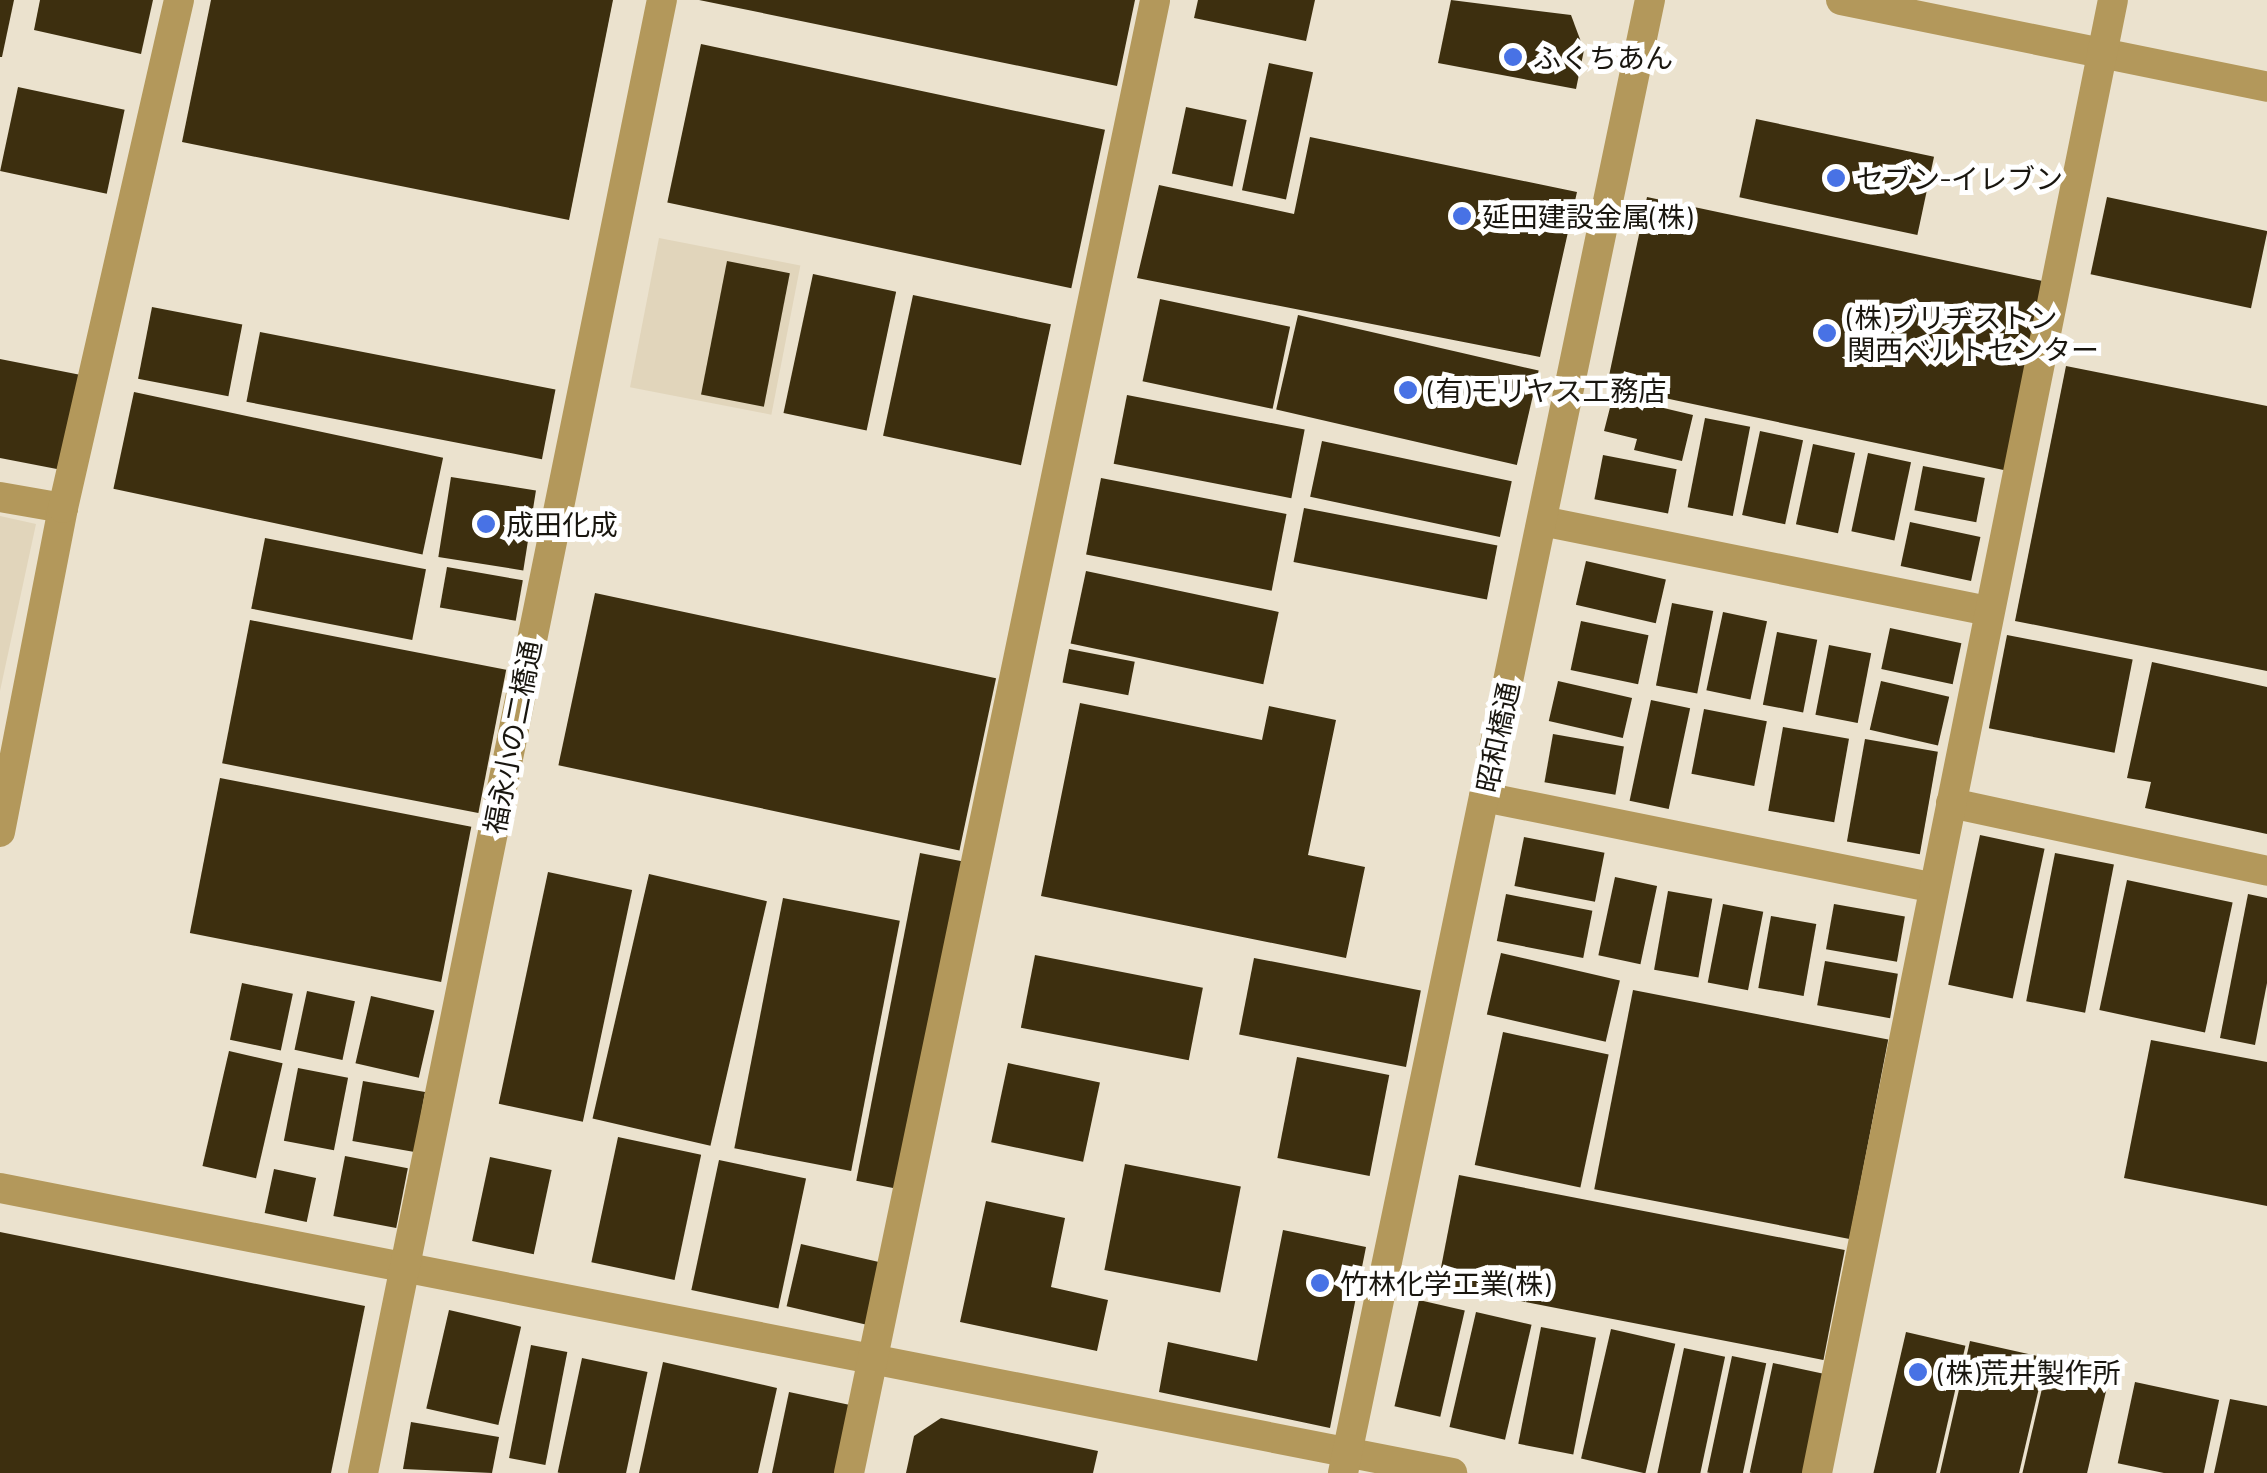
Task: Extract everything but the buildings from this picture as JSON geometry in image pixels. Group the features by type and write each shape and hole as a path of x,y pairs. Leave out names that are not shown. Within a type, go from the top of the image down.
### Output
{"street":[{"path":"0,832 63,508 178,0"},
{"name":"福永小の二橋通","path":"363,1473 662,0"},
{"path":"850,1473 1156,0"},
{"name":"昭和橋通","path":"1345,1462 1650,0"},
{"path":"1841,0 2267,87"},
{"path":"1817,1473 2113,0"},
{"path":"0,496 63,508"},
{"path":"1542,521 1989,611"},
{"path":"1484,797 1934,888"},
{"path":"1951,804 2267,871"},
{"path":"0,1188 873,1360 1345,1462 1452,1473"}],"shaded area":[{"path":"659,238 800,265 771,415 630,387"},
{"path":"0,516 36,524 0,691"}],"place":[{"name":"ふくちあん","path":"1513,57"},
{"name":"セブン-イレブン","path":"1836,178"},
{"name":"延田建設金属(株)","path":"1462,216"},
{"name":"(株)ブリヂストン 関西ベルトセンター","path":"1827,333"},
{"name":"(有)モリヤス工務店","path":"1408,390"},
{"name":"成田化成","path":"486,524"},
{"name":"竹林化学工業(株)","path":"1320,1283"},
{"name":"(株)荒井製作所","path":"1918,1372"}]}
